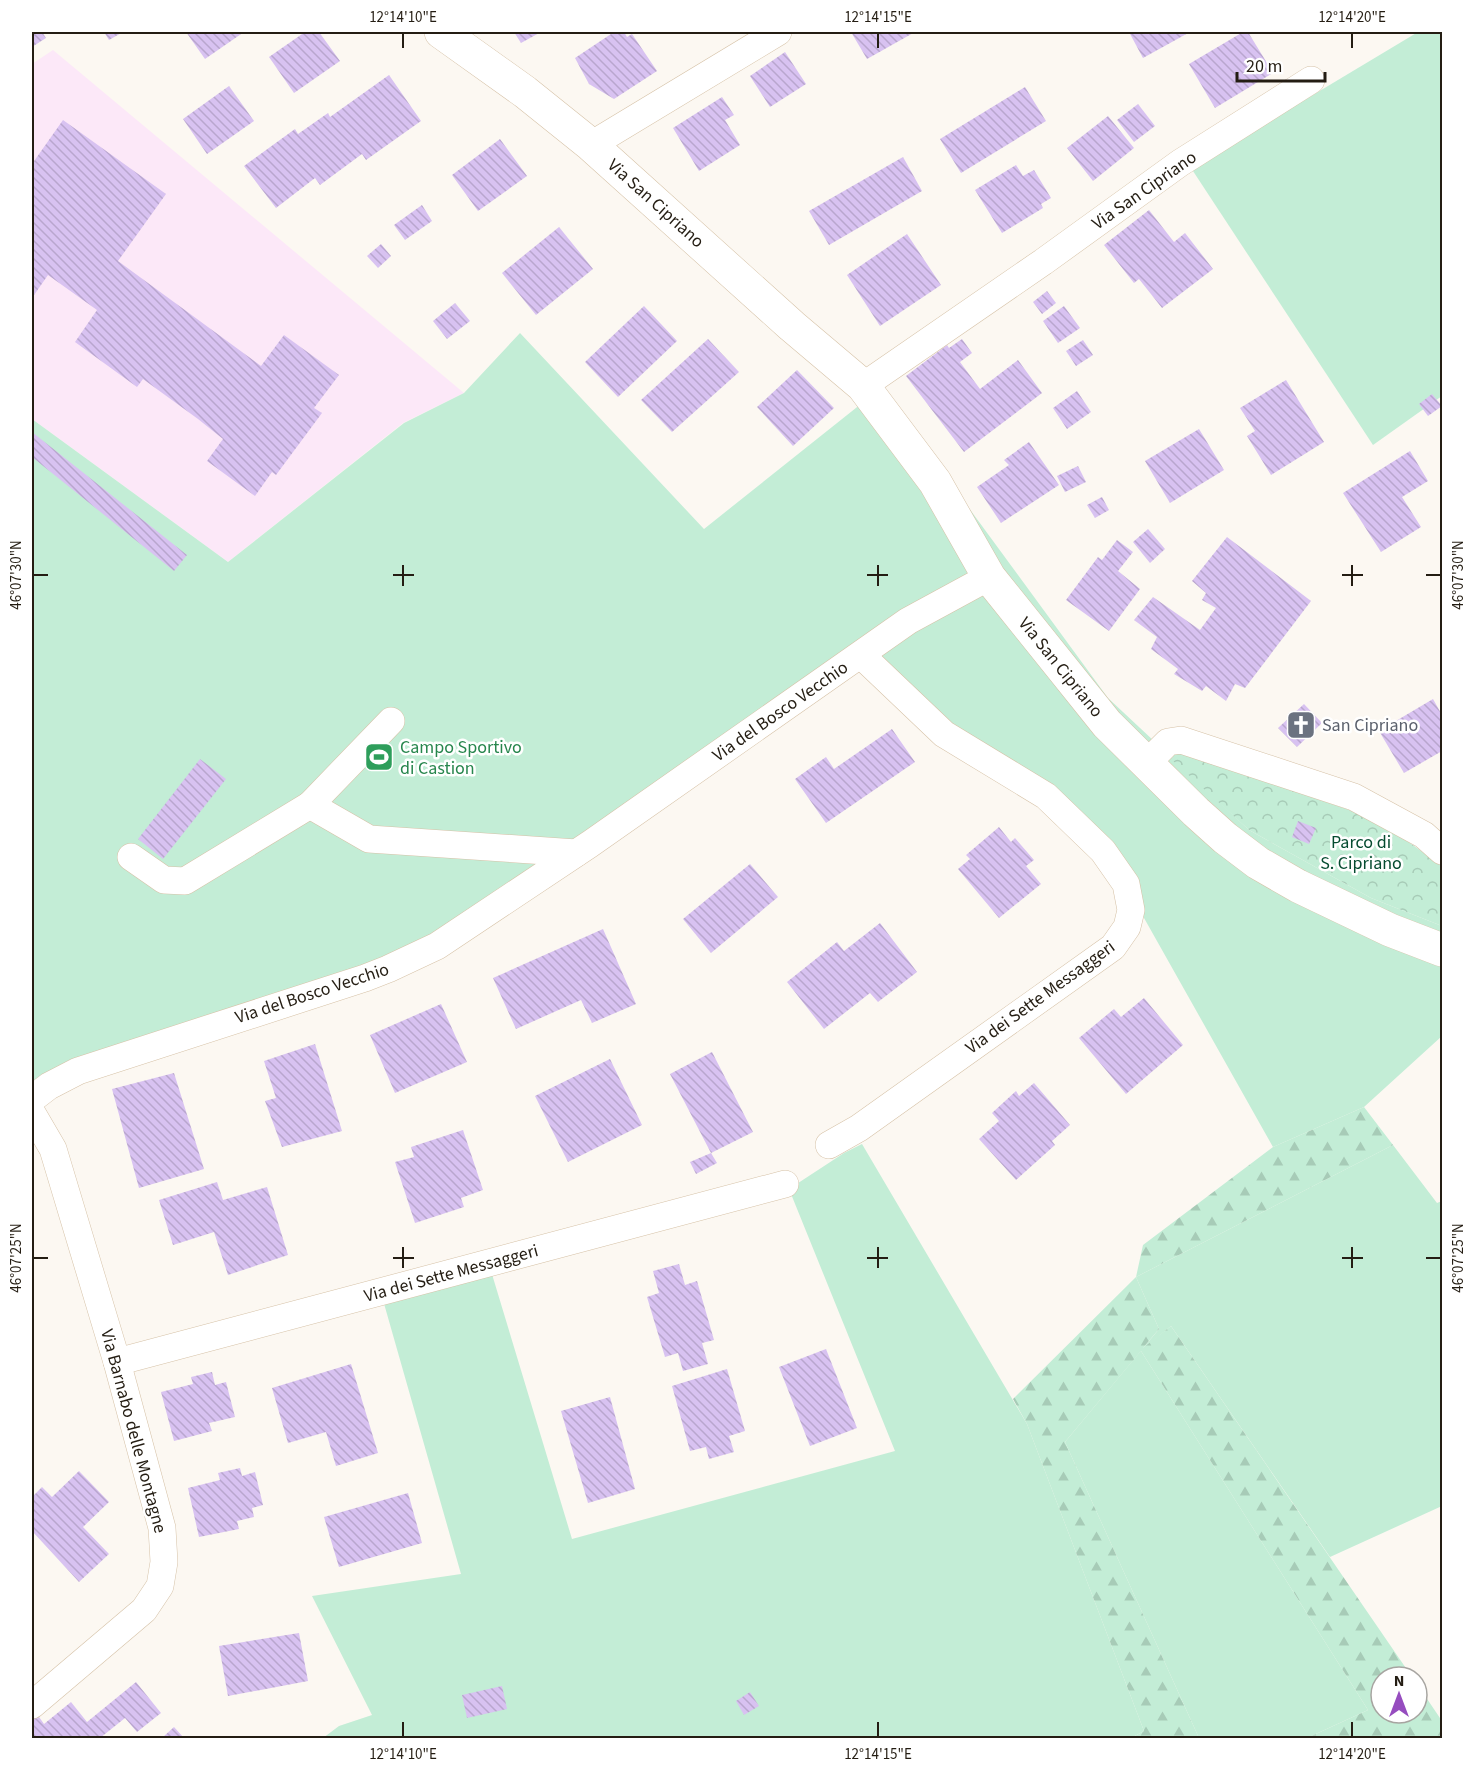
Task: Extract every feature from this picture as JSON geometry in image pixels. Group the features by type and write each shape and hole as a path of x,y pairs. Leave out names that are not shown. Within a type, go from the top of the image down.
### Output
{"main road":[{"name":"Via San Cipriano","path":"441,32 525,92 591,145 783,318 863,386 935,482 989,577 1100,716 1146,764 1225,838 1258,863 1298,886 1390,930 1443,950"}],"street":[{"path":"591,145 778,32"},
{"name":"Via San Cipriano","path":"863,386 1043,262 1180,163 1311,80"},
{"name":"Via del Bosco Vecchio","path":"32,1099 49,1086 78,1071 365,978 437,946 576,854 908,621 989,577"},
{"name":"Via dei Sette Messaggeri","path":"829,1145 859,1128 1113,947 1127,927 1131,910 1126,884 1093,839 1046,795 944,734 861,656"},
{"path":"131,857 164,880 185,881 310,805 391,721"},
{"path":"1146,764 1168,742 1181,740 1354,797 1436,836"},
{"path":"310,805 369,839 576,854"},
{"name":"Via Barnabo delle Montagne","path":"32,1113 53,1149 117,1362 162,1528 164,1562 160,1586 144,1610 32,1706"},
{"name":"Via dei Sette Messaggeri","path":"117,1362 785,1184"}],"shaded area":[{"path":"53,50 464,393 403,423 228,562 32,419 32,64"}],"green space":[{"path":"1418,32 1442,32 1442,396 1373,445 1191,168"},
{"name":"Campo Sportivo di Castion","path":"520,333 704,529 881,388 1108,698 1249,830 1371,898 1442,926 1442,1036 1364,1107 1273,1147 1135,902 1030,786 864,655 438,950 78,1071 32,1082 32,419 228,562 404,423 464,393"},
{"name":"Parco di S. Cipriano","path":"1177,751 1364,815 1392,830 1442,866 1442,926 1371,898 1249,830 1171,759"},
{"path":"1364,1107 1393,1145 1136,1277 1143,1245 1273,1147"},
{"path":"862,1144 1027,1424 1144,1731 1131,1738 323,1738 339,1726 372,1715 312,1596 461,1574 379,1286 488,1261 572,1539 895,1451 789,1189"},
{"path":"1393,1145 1437,1203 1442,1201 1442,1506 1330,1557 1171,1326 1141,1351 1368,1710 1307,1738 1199,1738 1065,1442 1159,1329 1136,1277"},
{"path":"1136,1277 1159,1329 1143,1348 1171,1326 1404,1665 1369,1665 1369,1725 1429,1725 1429,1702 1442,1721 1442,1738 1307,1738 1368,1710 1141,1351 1065,1442 1199,1738 1131,1738 1144,1731 1027,1424 1013,1399"}],"building":[{"path":"32,32 42,32 46,38 32,47"},
{"path":"104,32 123,32 109,40"},
{"path":"186,32 244,32 205,59"},
{"path":"305,32 319,32 340,61 294,93 269,57"},
{"path":"514,32 541,32 521,43"},
{"path":"614,32 624,32 627,37 632,34 657,71 614,99 589,84 575,58"},
{"path":"851,32 915,32 867,59"},
{"path":"1129,32 1190,32 1143,58"},
{"path":"1243,32 1248,32 1273,73 1215,108 1189,64"},
{"path":"785,52 806,84 770,107 750,76"},
{"path":"389,75 421,121 366,160 362,154 320,185 315,178 276,208 244,166 295,129 298,134 328,113 330,117"},
{"path":"229,86 254,121 207,154 183,119"},
{"path":"1025,87 1046,121 961,173 940,139"},
{"path":"722,97 734,115 725,120 740,145 699,171 673,128"},
{"path":"1138,104 1155,126 1134,142 1117,120"},
{"path":"1108,116 1134,148 1093,181 1067,148"},
{"path":"63,120 166,194 118,261 261,366 284,335 339,375 314,408 322,413 276,475 272,472 255,496 207,461 223,439 143,379 137,387 75,342 97,310 48,275 32,298 32,164"},
{"path":"500,139 527,176 478,211 452,175"},
{"path":"903,157 922,191 829,245 809,211"},
{"path":"1016,165 1023,176 1034,170 1051,198 1041,204 1043,208 1002,233 975,190"},
{"path":"422,205 432,221 405,240 394,225"},
{"path":"1149,210 1174,242 1185,233 1213,269 1162,308 1139,279 1134,283 1104,245"},
{"path":"559,227 593,269 536,315 502,273"},
{"path":"907,234 941,285 880,326 847,275"},
{"path":"381,244 391,256 378,268 367,256"},
{"path":"1047,291 1056,303 1042,314 1033,302"},
{"path":"455,303 470,321 447,339 433,321"},
{"path":"644,306 677,341 618,397 585,362"},
{"path":"1064,306 1080,328 1058,343 1043,321"},
{"path":"708,339 739,372 672,432 641,400"},
{"path":"962,339 972,353 960,362 980,389 1018,360 1042,393 964,452 906,376 947,345 949,348"},
{"path":"1083,340 1093,355 1076,366 1066,351"},
{"path":"797,370 834,408 793,446 757,407"},
{"path":"1286,380 1324,442 1271,475 1247,436 1255,431 1240,408"},
{"path":"1077,391 1091,412 1067,429 1053,408"},
{"path":"1432,394 1442,406 1428,416 1419,404"},
{"path":"1199,429 1224,470 1170,503 1145,461"},
{"path":"32,432 187,555 174,571 32,457"},
{"path":"1029,442 1059,485 1001,523 977,487 1009,465 1004,460"},
{"path":"1410,451 1428,481 1402,497 1421,527 1381,552 1343,493"},
{"path":"1078,466 1086,482 1065,492 1057,476"},
{"path":"1102,497 1109,510 1095,518 1087,505"},
{"path":"1148,529 1165,549 1150,563 1133,542"},
{"path":"1227,537 1311,601 1245,688 1235,684 1226,701 1206,686 1202,691 1174,674 1178,669 1151,649 1157,637 1134,620 1153,597 1200,630 1216,608 1202,600 1206,593 1192,581"},
{"path":"1117,540 1133,552 1118,571 1140,589 1109,631 1066,600 1098,557 1102,560"},
{"path":"1433,699 1442,715 1442,751 1404,773 1379,731"},
{"path":"1304,704 1322,723 1297,747 1278,728"},
{"path":"892,729 915,762 826,823 795,779 826,757 834,769"},
{"path":"200,759 226,779 163,859 138,839"},
{"path":"1298,821 1316,828 1309,844 1292,837"},
{"path":"999,827 1011,842 1015,838 1034,860 1026,866 1041,884 999,918 958,869 970,859 966,855"},
{"path":"750,864 778,897 711,953 683,919"},
{"path":"880,923 917,972 878,1002 870,993 824,1029 787,982 837,942 844,951"},
{"path":"603,929 636,1004 592,1023 581,1000 516,1029 493,978"},
{"path":"1144,998 1183,1045 1126,1094 1079,1038 1114,1009 1121,1017"},
{"path":"441,1004 467,1062 395,1093 370,1035"},
{"path":"315,1044 342,1131 282,1147 265,1101 276,1098 264,1061"},
{"path":"712,1052 753,1132 711,1153 670,1074"},
{"path":"610,1059 642,1125 568,1162 535,1096"},
{"path":"174,1073 204,1169 139,1188 112,1089"},
{"path":"1034,1083 1070,1125 1052,1141 1055,1145 1016,1180 979,1139 999,1121 992,1113 1016,1091 1019,1096"},
{"path":"463,1130 483,1190 461,1198 464,1207 415,1223 395,1162 414,1157 411,1147"},
{"path":"711,1153 717,1163 696,1174 690,1162"},
{"path":"217,1182 223,1200 267,1187 288,1255 228,1275 214,1232 173,1245 159,1200"},
{"path":"679,1264 685,1285 697,1281 714,1340 702,1343 708,1364 683,1371 678,1353 665,1357 647,1297 659,1293 653,1271"},
{"path":"826,1349 857,1428 810,1446 779,1367"},
{"path":"351,1364 378,1453 336,1466 326,1432 288,1443 272,1388"},
{"path":"727,1369 745,1431 729,1436 734,1452 709,1459 706,1447 690,1451 672,1386"},
{"path":"212,1372 215,1385 226,1382 235,1417 209,1423 212,1431 174,1441 161,1392 193,1384 191,1377"},
{"path":"610,1397 635,1489 588,1503 561,1411"},
{"path":"240,1468 242,1476 255,1472 263,1505 252,1508 254,1517 237,1521 239,1529 199,1537 188,1488 220,1480 218,1473"},
{"path":"79,1471 109,1502 83,1527 109,1554 79,1582 32,1531 32,1497 42,1487 52,1497"},
{"path":"408,1493 422,1543 339,1567 324,1517"},
{"path":"299,1633 308,1681 228,1696 219,1646"},
{"path":"136,1682 161,1713 137,1732 125,1718 100,1738 32,1738 32,1719 37,1714 44,1724 71,1702 87,1722"},
{"path":"502,1686 507,1709 467,1718 462,1695"},
{"path":"750,1692 759,1706 744,1715 736,1701"},
{"path":"174,1727 184,1738 163,1737"}],"place":[{"name":"San Cipriano","path":"1301,725"},
{"name":"Campo Sportivo di Castion","path":"379,757"}]}
